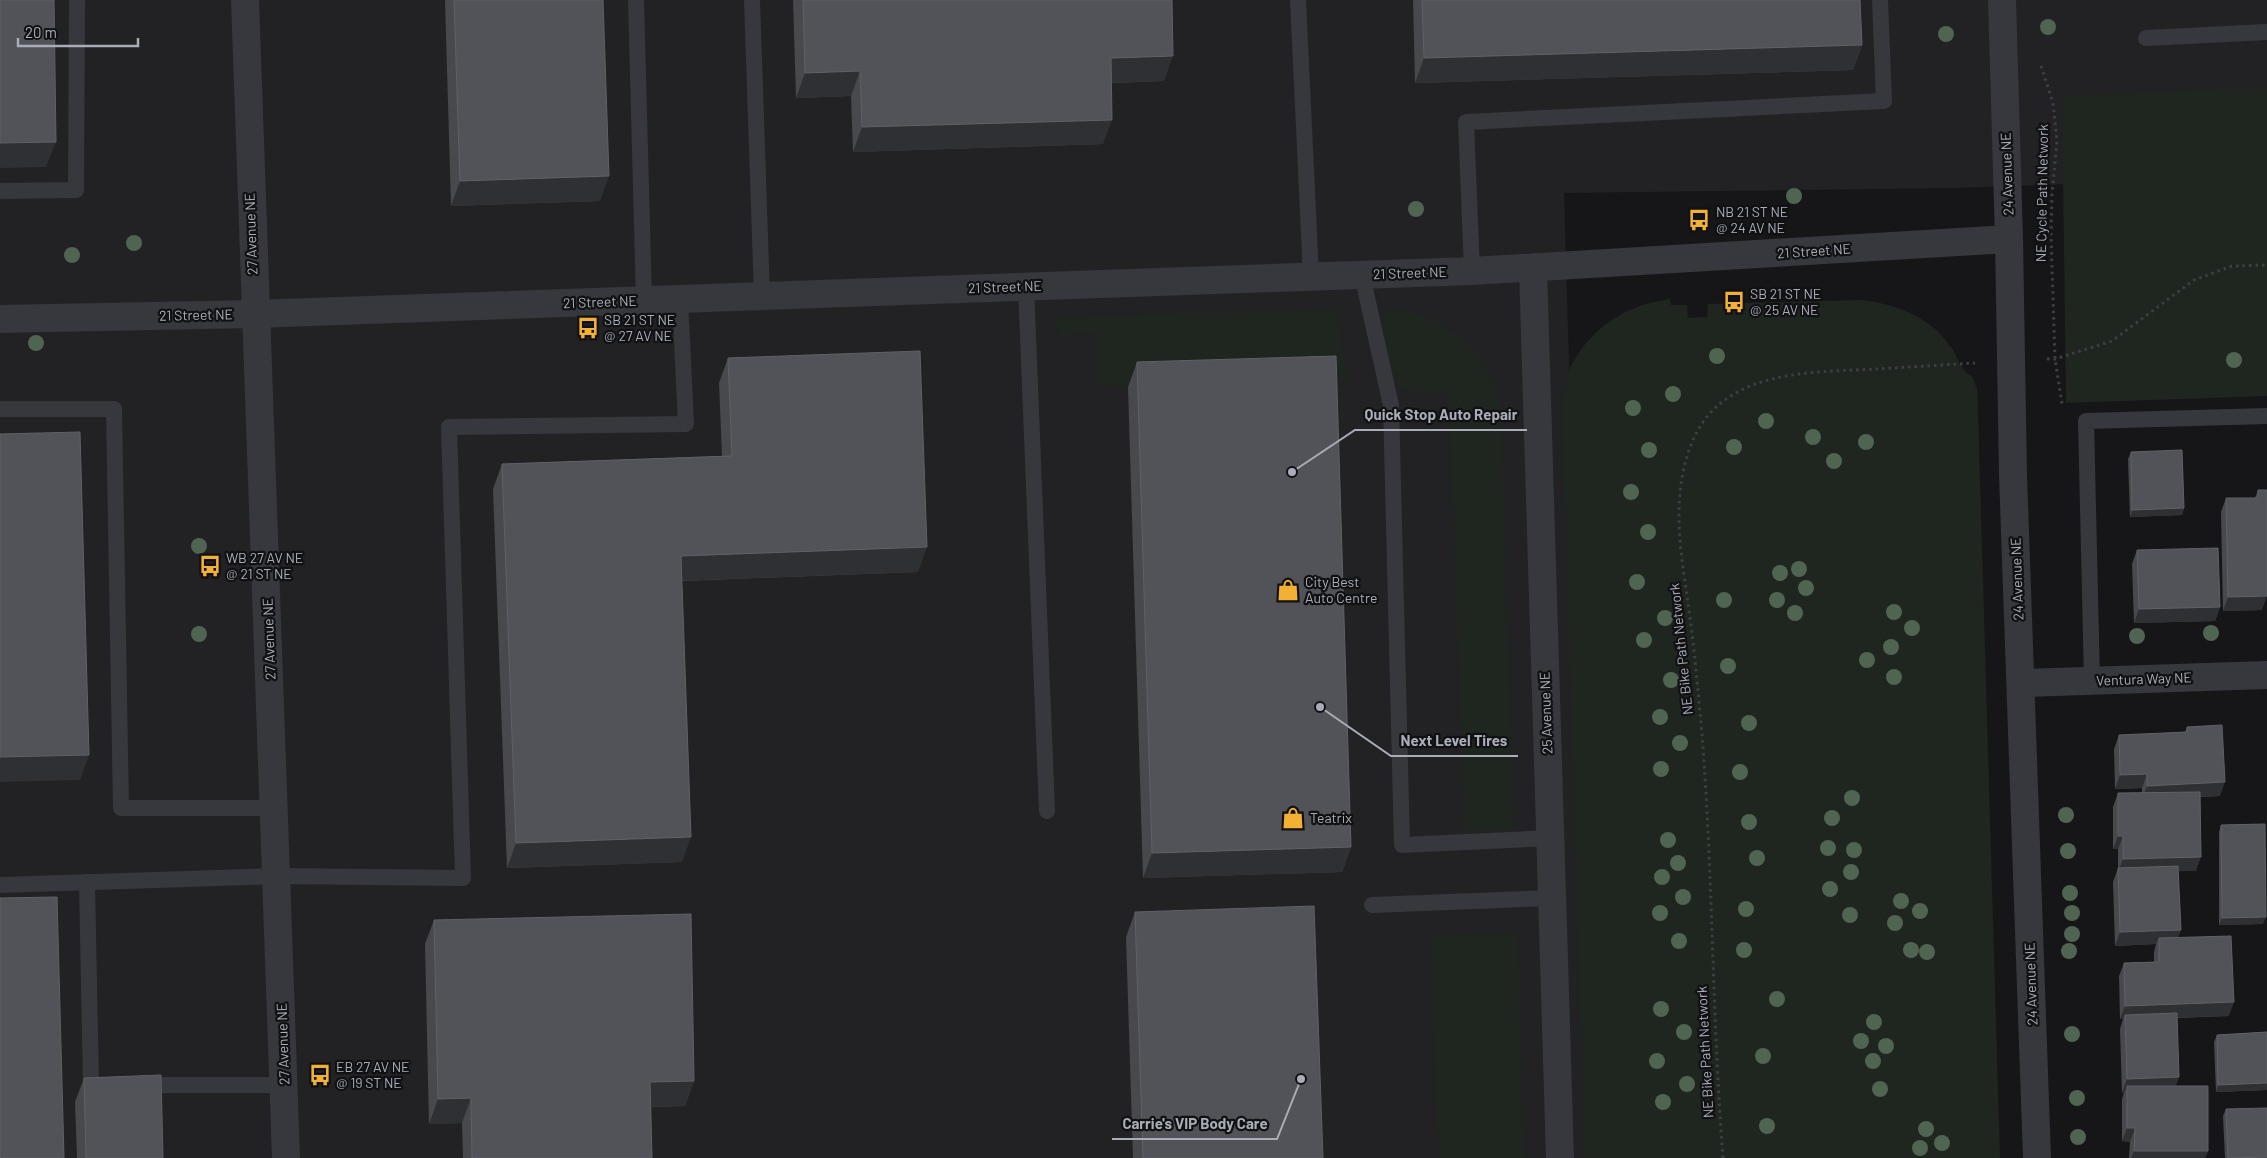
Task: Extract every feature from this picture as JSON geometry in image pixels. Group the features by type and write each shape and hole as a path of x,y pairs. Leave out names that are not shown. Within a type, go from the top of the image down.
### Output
{"street":[{"name":"27 Avenue NE","path":"245,0 254,314 275,808 286,1158"},
{"name":"24 Avenue NE","path":"2002,0 2009,239 2011,399 2037,1158"},
{"name":"21 Street NE","path":"0,319 254,314 1472,271 2009,239"},
{"name":"25 Avenue NE","path":"1533,268 1560,1158"},
{"name":"Ventura Way NE","path":"2022,683 2267,676"}],"lane":[{"path":"0,191 76,190 77,0"},
{"path":"636,0 644,300"},
{"path":"752,0 762,296"},
{"path":"1298,0 1311,276"},
{"path":"1472,271 1466,122 1884,101 1880,0"},
{"path":"2146,38 2267,32"},
{"path":"1362,274 1391,405 1402,845 1550,838"},
{"path":"1026,286 1047,811"},
{"path":"0,885 277,876 463,878 449,426 686,424 680,299"},
{"path":"0,409 114,409 121,808 275,808"},
{"path":"2092,681 2086,421 2267,416"},
{"path":"88,882 91,1086 284,1085"},
{"path":"1372,905 1552,898"}],"path":[{"name":"NE Cycle Path Network","path":"2041,57 2045,84 2053,102 2057,141 2052,194 2051,235 2055,359 2112,341 2194,280 2232,266 2267,265"},
{"name":"NE Bike Path Network","path":"1723,1158 1714,1036 1710,884 1702,738 1694,651 1679,531 1680,492 1688,451 1697,430 1711,412 1731,396 1759,383 1797,374 1969,363"}],"shaded area":[{"path":"0,0 2267,0 2267,177 1954,188 1564,193 1592,1158 0,1158"},
{"path":"2267,88 2267,396 2066,403 2062,96"},
{"path":"1670,299 1671,305 1687,305 1688,318 1707,317 1708,304 1860,300 1898,308 1921,319 1941,335 1953,350 1964,370 1972,376 1977,389 2000,1158 1585,1158 1562,404 1571,366 1579,352 1600,329 1625,312 1640,306"},
{"path":"1336,309 1346,371 1350,380 1098,386 1097,334 1078,332 1061,336 1053,318"},
{"path":"1384,309 1415,313 1430,319 1444,326 1470,346 1488,372 1501,412 1513,830 1465,830 1449,393 1417,392 1406,389 1398,384 1392,376 1388,365 1384,341"},
{"path":"1505,933 1517,936 1524,1158 1438,1158 1431,935"}],"building":[{"path":"0,0 54,0 56,142 0,143"},
{"path":"454,0 603,0 609,176 460,181"},
{"path":"803,0 1172,0 1173,56 1111,58 1112,120 862,127 860,71 805,73"},
{"path":"1422,0 1860,0 1862,45 1424,58"},
{"path":"920,351 927,547 681,556 691,837 516,843 502,464 732,456 728,358"},
{"path":"1336,356 1351,847 1152,853 1137,362"},
{"path":"80,432 89,755 0,757 0,434"},
{"path":"2182,450 2184,508 2132,510 2131,452"},
{"path":"2258,490 2267,490 2267,596 2228,597 2226,498 2258,498"},
{"path":"2218,548 2220,607 2139,609 2137,550"},
{"path":"2222,725 2225,782 2147,786 2147,774 2120,775 2119,735 2187,732 2187,727"},
{"path":"2200,792 2201,857 2123,859 2123,836 2118,836 2118,793"},
{"path":"2265,824 2266,917 2222,918 2221,825"},
{"path":"2178,866 2181,930 2120,932 2118,868"},
{"path":"57,897 64,1158 0,1158 0,898"},
{"path":"1314,906 1323,1158 1143,1158 1135,912"},
{"path":"691,914 694,1081 650,1082 652,1158 472,1158 471,1098 438,1099 434,920"},
{"path":"2231,936 2234,1002 2125,1006 2124,963 2159,962 2159,938"},
{"path":"2177,1013 2179,1077 2127,1079 2125,1015"},
{"path":"2267,1032 2267,1083 2218,1085 2217,1035"},
{"path":"161,1075 163,1158 86,1158 84,1078"},
{"path":"2127,1086 2208,1086 2208,1151 2134,1151 2135,1128 2127,1128"},
{"path":"2267,1108 2267,1157 2228,1158 2226,1109"}],"place":[{"name":"NB 21 ST NE @ 24 AV NE","path":"1699,220"},
{"name":"SB 21 ST NE @ 25 AV NE","path":"1734,302"},
{"name":"SB 21 ST NE @ 27 AV NE","path":"588,328"},
{"name":"Quick Stop Auto Repair","path":"1292,472"},
{"name":"WB 27 AV NE @ 21 ST NE","path":"210,566"},
{"name":"City Best Auto Centre","path":"1288,590"},
{"name":"Next Level Tires","path":"1320,707"},
{"name":"Teatrix","path":"1293,818"},
{"name":"EB 27 AV NE @ 19 ST NE","path":"320,1075"},
{"name":"Carrie's VIP Body Care","path":"1301,1079"}]}
